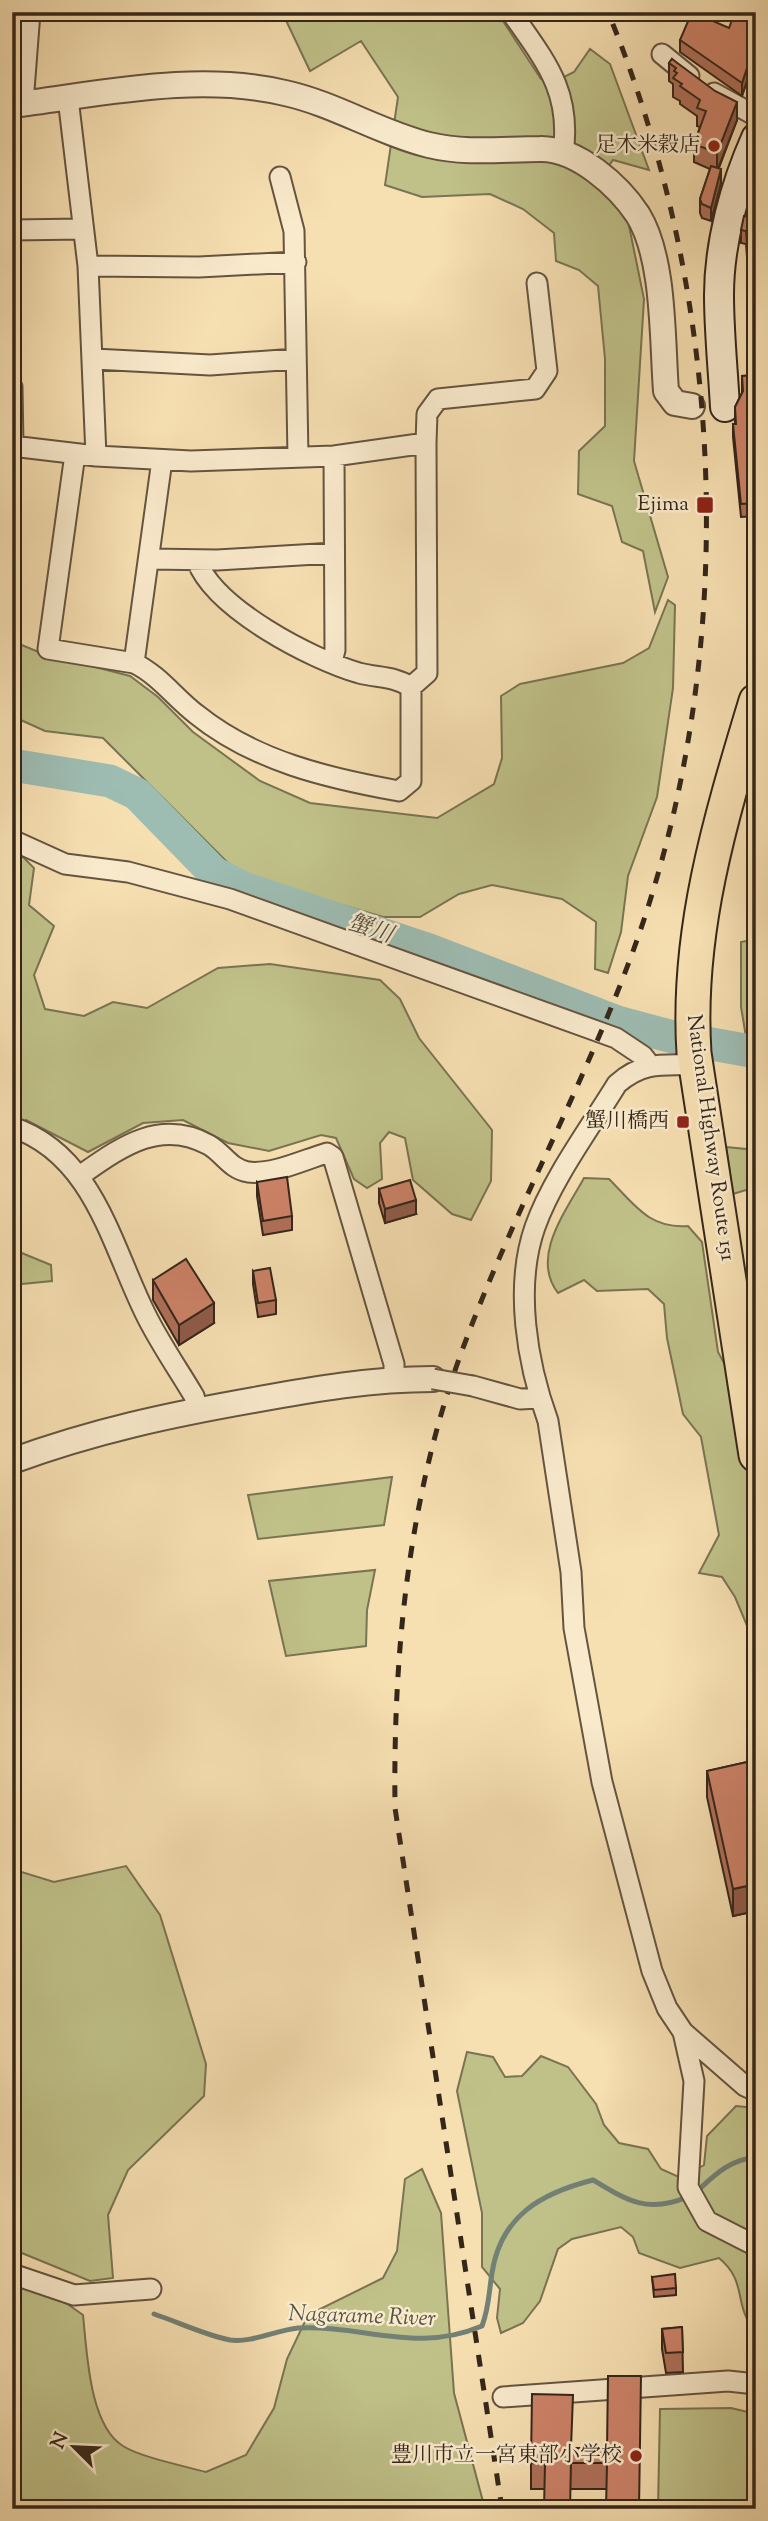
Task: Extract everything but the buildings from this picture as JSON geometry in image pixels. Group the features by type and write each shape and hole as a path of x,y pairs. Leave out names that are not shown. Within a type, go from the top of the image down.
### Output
{"highway":[{"name":"National Highway Route 151","path":"756,701 708,871 697,931 692,1018 695,1059 756,1455"}],"main road":[{"path":"724,407 719,293 723,252 738,186 756,138"}],"street":[{"path":"30,12 24,90 19,104 199,83 250,86 321,103 428,144 462,151 541,149 563,154 588,166 615,187 638,216 651,245 656,272 666,391 675,403 724,407"},
{"path":"511,12 549,64 558,88 566,132 563,154"},
{"path":"662,54 722,99 756,116"},
{"path":"68,98 88,266 96,456"},
{"path":"280,177 290,209 296,262 298,457"},
{"path":"12,230 83,229"},
{"path":"88,266 199,267 296,262"},
{"path":"75,454 48,649 134,663 147,669 197,715 261,753 285,764 342,781 399,791 411,781 411,687 427,673 427,414 438,399 535,389 547,371 537,283"},
{"path":"94,359 209,365 296,359"},
{"path":"12,387 12,446 96,456 162,460 334,456 426,443"},
{"path":"332,662 335,650 334,456"},
{"path":"134,663 162,460"},
{"path":"150,559 197,561 334,553"},
{"path":"197,561 203,577 237,608 298,647 359,673 397,678 411,687"},
{"path":"12,840 65,864 128,872 230,899 616,1038 643,1056 650,1065"},
{"path":"695,1059 633,1070 617,1084 546,1203 535,1227 526,1258 524,1294 539,1398 548,1421 571,1572 574,1628 602,1782 652,1971 667,2008 683,2032 745,2086 756,2091"},
{"path":"12,1127 61,1154 81,1175 146,1315 194,1396 198,1410"},
{"path":"81,1175 146,1136 169,1132 210,1146 244,1172 259,1173 327,1153 333,1157 394,1364 394,1379"},
{"path":"12,1461 123,1424 351,1382 433,1379 473,1386 520,1399 539,1398"},
{"path":"683,2032 694,2081 688,2187 696,2207 707,2221 756,2246"},
{"path":"12,2274 74,2295 150,2289"},
{"path":"503,2397 728,2381 756,2384"}],"green space":[{"path":"282,12 497,12 541,79 552,83 574,72 590,49 610,64 649,170 613,160 596,184 627,216 644,299 634,461 668,577 655,612 643,551 622,542 612,506 578,494 579,451 605,426 605,359 598,286 579,270 556,261 554,233 523,209 490,194 422,197 385,185 398,97 361,41 310,71"},
{"path":"668,600 675,605 673,688 657,797 628,876 621,932 608,973 595,969 596,922 562,899 492,885 459,894 420,917 383,917 240,875 103,738 45,731 12,716 12,641 41,653 130,676 158,697 193,732 260,781 310,803 437,818 494,784 502,758 501,696 520,684 623,663 649,648"},
{"path":"12,850 16,850 34,868 29,905 54,926 34,975 45,1009 84,1016 113,1002 147,1008 218,968 270,964 380,980 400,999 419,1038 492,1130 491,1181 471,1220 452,1214 413,1180 405,1138 389,1132 380,1143 382,1179 367,1188 354,1179 336,1138 321,1135 269,1151 228,1143 183,1120 143,1123 88,1152 26,1120 12,1132"},
{"path":"756,939 756,1038 746,1037 741,1007 741,942"},
{"path":"726,1147 756,1150 756,1187 733,1194"},
{"path":"584,1178 609,1179 644,1213 663,1224 688,1226 702,1242 718,1352 730,1374 756,1511 756,1647 735,1597 722,1577 699,1573 719,1535 701,1437 683,1414 667,1338 664,1304 648,1289 597,1291 584,1280 558,1293 550,1279 549,1249 554,1234"},
{"path":"12,1249 51,1265 52,1281 12,1285"},
{"path":"392,1477 384,1525 258,1539 248,1495"},
{"path":"375,1570 367,1610 366,1646 286,1656 269,1581"},
{"path":"126,1866 160,1915 206,2064 204,2096 128,2170 108,2215 113,2278 90,2281 12,2249 12,1869 54,1882"},
{"path":"467,2052 493,2057 505,2077 522,2076 541,2056 568,2067 596,2104 604,2125 619,2143 648,2149 661,2169 681,2178 704,2165 707,2136 736,2106 756,2108 756,2331 744,2313 734,2276 719,2258 680,2268 639,2253 633,2237 621,2227 572,2239 558,2249 540,2301 523,2323 501,2333 497,2318 500,2289 482,2267 482,2213 457,2091"},
{"path":"422,2169 441,2213 454,2393 485,2509 240,2509 233,2500 205,2509 12,2509 12,2278 49,2291 83,2315 88,2367 96,2405 112,2436 123,2446 140,2454 206,2472 246,2455 274,2408 287,2359 308,2315 383,2278 397,2251 405,2179"},
{"path":"731,2408 756,2414 756,2509 658,2509 660,2409"}],"waterway":[{"name":"蟹川","path":"12,765 110,781 137,794 214,873 243,888 429,950 617,1022 673,1037 756,1052"},
{"name":"Nagarame River","path":"696,2192 730,2165 756,2157"},
{"name":"Nagarame River","path":"154,2314 230,2340 247,2340 298,2328 346,2330 412,2338 458,2334 482,2326 492,2273 504,2236 514,2222 541,2200 574,2185 593,2180 627,2199 649,2204 673,2202 687,2197"}],"railway":[{"path":"502,2509 395,1808 397,1689 408,1571 418,1512 447,1396 485,1291 593,1051 632,954 667,840 691,722 704,602 706,481 697,360 678,240 648,124 608,12"}],"place":[{"name":"足木米穀店","path":"714,146"},
{"name":"Ejima","path":"705,505"},
{"name":"蟹川橋西","path":"683,1122"},
{"name":"豊川市立一宮東部小学校","path":"636,2456"}]}
